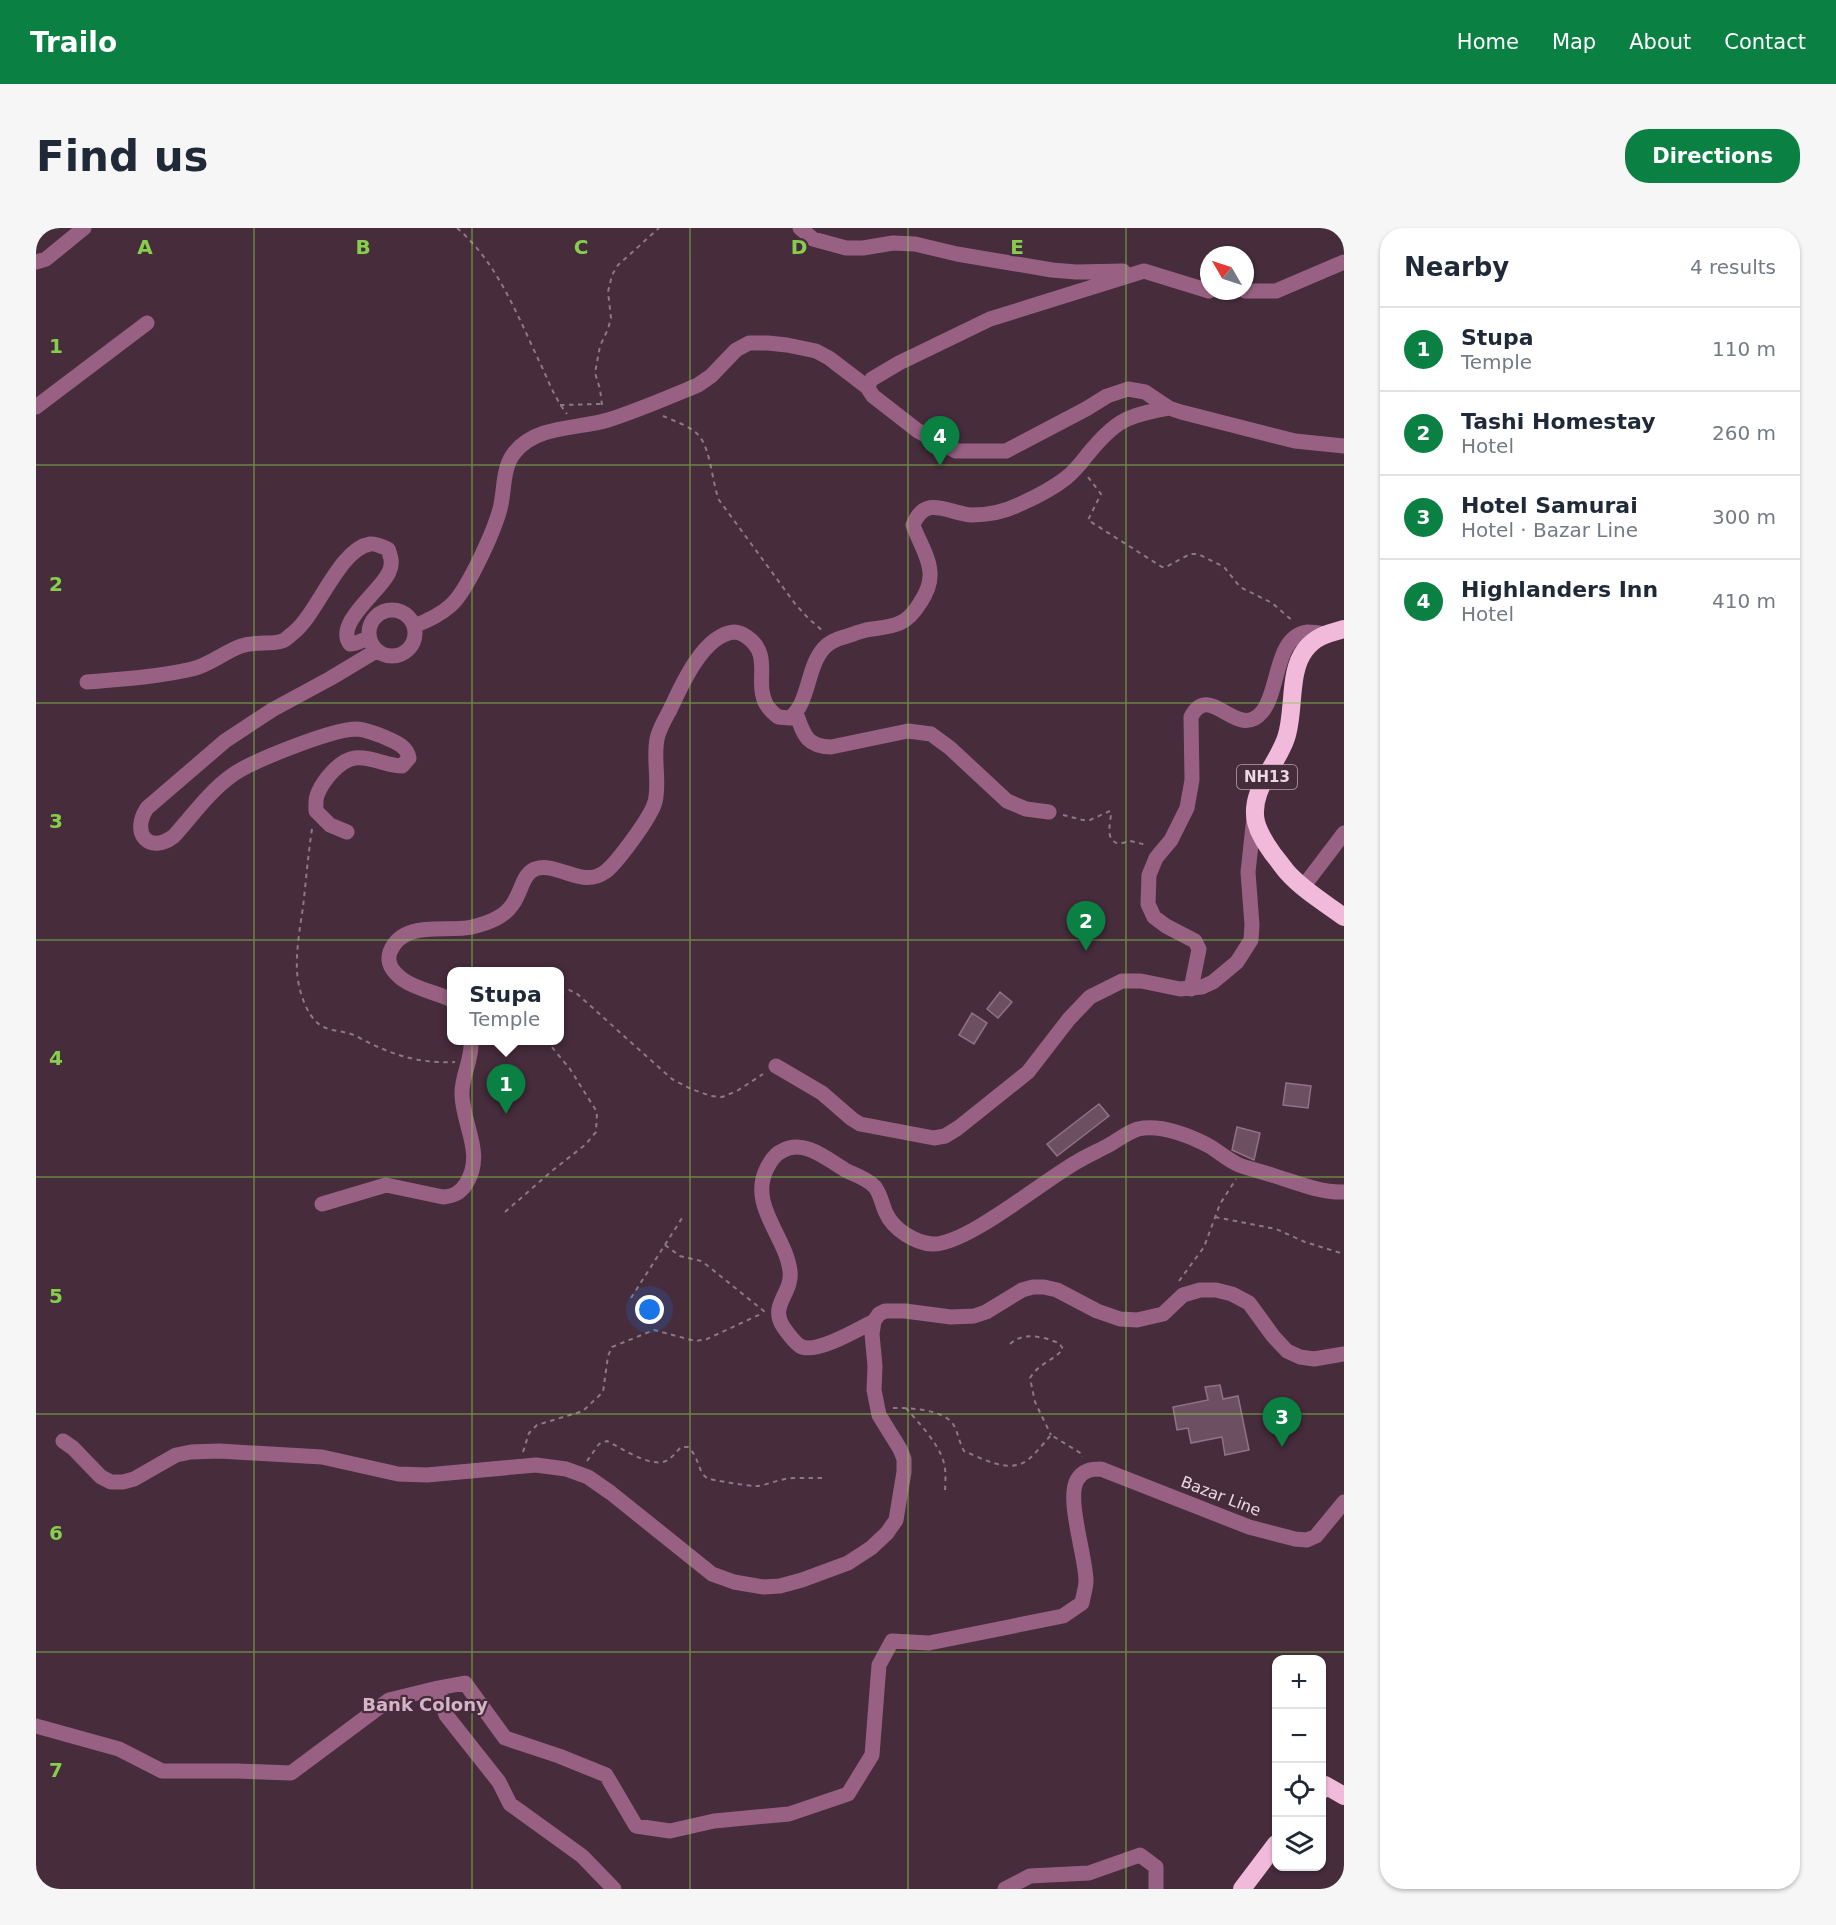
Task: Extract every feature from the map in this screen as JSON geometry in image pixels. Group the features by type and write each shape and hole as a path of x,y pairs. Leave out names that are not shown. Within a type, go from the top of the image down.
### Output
{"highway":[{"name":"NH13","path":"1326,632 1312,640 1303,652 1297,669 1291,721 1286,739 1260,788 1255,805 1256,821 1262,838 1287,872 1303,887 1344,917"},
{"path":"1326,1786 1344,1796"},
{"path":"1242,1889 1272,1849"}],"street":[{"path":"36,262 46,259 84,228"},
{"path":"800,228 813,239 846,248 893,243 915,244 957,254 1052,270 1144,271 1200,288"},
{"path":"1254,291 1276,291 1344,262"},
{"path":"867,387 872,379 898,363 990,319 1144,271"},
{"path":"36,407 147,323"},
{"path":"414,626 451,606 465,589 500,508 507,463 525,442 538,434 618,416 698,385 711,376 736,350 748,343 788,345 816,351 867,387 873,396 918,431 956,452 1006,451 1107,396 1128,388 1145,392 1169,408 1295,441 1344,446"},
{"path":"447,998 413,986 393,971 389,963 389,956 393,946 412,932 436,928 470,927 497,918 510,910 516,902 522,883 533,870 549,869 589,878 606,871 637,835 655,803 657,738 685,678 707,648 719,638 736,632 745,635 758,648 762,657 762,690 765,703 772,713 783,719 790,718 800,707 816,662 824,648 835,640 864,630 899,625 908,619 926,594 930,571 912,525 924,509 932,506 971,515 1008,510 1066,478 1110,430 1126,417 1169,408"},
{"path":"87,682 193,669 216,660 241,646 282,641 297,631 329,582 350,557 363,547 372,544 388,549 392,559 390,570 387,578 354,616 348,630 347,638 350,644 373,644 390,657 405,653 414,641 414,626 405,614 398,611 382,612 371,622 373,644"},
{"path":"1191,989 1199,949 1195,941 1154,917 1148,904 1149,875 1160,854 1171,840 1187,808 1192,780 1191,717 1194,711 1202,705 1210,704 1240,720 1249,720 1258,716 1269,701 1282,654 1289,642 1298,635 1326,632"},
{"path":"347,832 330,825 316,811 315,800 329,775 354,758 402,766 409,758 405,748 369,731 355,729 342,731 292,747 233,774 166,842 156,844 148,841 139,825 147,808 225,741 272,710 331,678 373,644"},
{"path":"796,713 809,741 821,747 831,747 908,731 931,734 950,748 1007,801 1026,809 1049,812"},
{"path":"776,1066 822,1093 860,1124 934,1138 945,1136 1028,1072 1069,1019 1090,997 1122,981 1141,981 1180,989 1202,987 1214,982 1237,962 1251,940 1248,872 1255,805"},
{"path":"1303,887 1344,833"},
{"path":"322,1204 386,1185 443,1197 453,1196 461,1191 470,1178 474,1165 471,1130 462,1096 471,1045"},
{"path":"874,1321 849,1334 810,1349 801,1347 790,1336 772,1309 786,1293 791,1274 788,1256 763,1206 761,1185 766,1170 780,1152 791,1147 803,1148 820,1154 874,1186 888,1217 897,1228 920,1241 933,1244 947,1242 968,1234 1076,1162 1138,1130 1165,1130 1200,1142 1244,1167 1321,1190 1344,1192"},
{"path":"63,1441 101,1477 111,1482 134,1479 176,1455 219,1451 322,1456 398,1474 427,1475 521,1465 552,1467 580,1474 611,1492 712,1574 752,1585 780,1586 849,1563 872,1548 896,1520 904,1459 879,1415 874,1390 875,1366 872,1334 874,1321 879,1314 885,1311 951,1317 974,1316 986,1312 1022,1290 1033,1287 1057,1290 1097,1311 1120,1319 1137,1320 1163,1314 1183,1295 1200,1290 1216,1290 1232,1294 1248,1304 1287,1351 1300,1358 1314,1359 1344,1354"},
{"name":"Bazar Line","path":"1077,1480 1084,1472 1101,1469 1249,1527 1307,1540 1316,1536 1344,1502"},
{"path":"36,1726 119,1749 162,1771 291,1773 389,1700 465,1683 505,1738 606,1775 636,1826 670,1831 714,1821 789,1814 848,1794 872,1755 879,1665 892,1641 929,1643 1063,1616 1082,1604 1086,1582 1074,1500 1077,1480"},
{"path":"438,1688 446,1715 499,1782 510,1804 582,1856 614,1889"},
{"path":"1005,1889 1030,1876 1089,1873 1140,1855 1156,1867 1156,1889"}],"path":[{"path":"458,228 470,239 494,271 518,315 552,391 560,405 580,426"},
{"path":"601,404 600,389 595,373 600,346 609,329 608,291 612,275 618,265 658,228"},
{"path":"560,405 601,404 618,416"},
{"path":"636,409 655,412 691,429 700,436 719,500 796,605 835,640"},
{"path":"1079,466 1101,494 1088,520 1162,567 1190,554 1198,554 1212,560 1224,567 1240,587 1326,632"},
{"path":"316,811 300,923 297,971 303,998 311,1016 319,1025 330,1030 348,1032 386,1052 433,1063 469,1061"},
{"path":"1049,812 1090,820 1110,811 1112,840 1119,844 1130,841 1144,844 1160,854"},
{"path":"564,992 569,990 576,993 672,1079 711,1096 722,1096 737,1091 776,1066"},
{"path":"505,1212 585,1145 596,1132 597,1112 570,1069 550,1045"},
{"path":"1172,1306 1178,1283 1204,1246 1225,1196 1244,1167"},
{"path":"631,1298 684,1215"},
{"path":"1215,1217 1276,1229 1305,1242 1344,1254"},
{"path":"665,1245 680,1256 701,1261 772,1309"},
{"path":"521,1465 529,1433 537,1425 583,1411 603,1392 612,1347 654,1330 695,1341 707,1339 772,1309"},
{"path":"1010,1344 1016,1338 1029,1335 1059,1342 1063,1348 1058,1354 1035,1369 1030,1378 1035,1402 1051,1435 1082,1454 1077,1480"},
{"path":"876,1407 930,1411 944,1417 952,1422 964,1451 1006,1466 1017,1466 1028,1460 1051,1435"},
{"path":"906,1408 943,1457 945,1494"},
{"path":"580,1474 594,1449 607,1441 628,1454 660,1463 668,1460 681,1447 688,1447 695,1453 700,1470 713,1481 756,1487 793,1478 823,1478"}],"building":[{"path":"1000,992 1012,1002 998,1018 987,1009"},
{"path":"972,1013 987,1023 974,1044 959,1035"},
{"path":"1286,1083 1311,1086 1308,1108 1283,1105"},
{"path":"1099,1104 1109,1116 1057,1156 1047,1144"},
{"path":"1237,1127 1260,1133 1254,1160 1232,1150"},
{"path":"1220,1385 1223,1399 1238,1396 1249,1450 1225,1455 1222,1437 1191,1443 1188,1428 1177,1430 1173,1407 1208,1400 1205,1387"}],"place":[{"name":"Highlanders Inn","path":"940,466"},
{"name":"Tashi Homestay","path":"1086,951"},
{"name":"Stupa","path":"506,1114"},
{"name":"Hotel Samurai","path":"1282,1447"}],"district":[{"name":"Bank Colony","path":"425,1704"}]}
